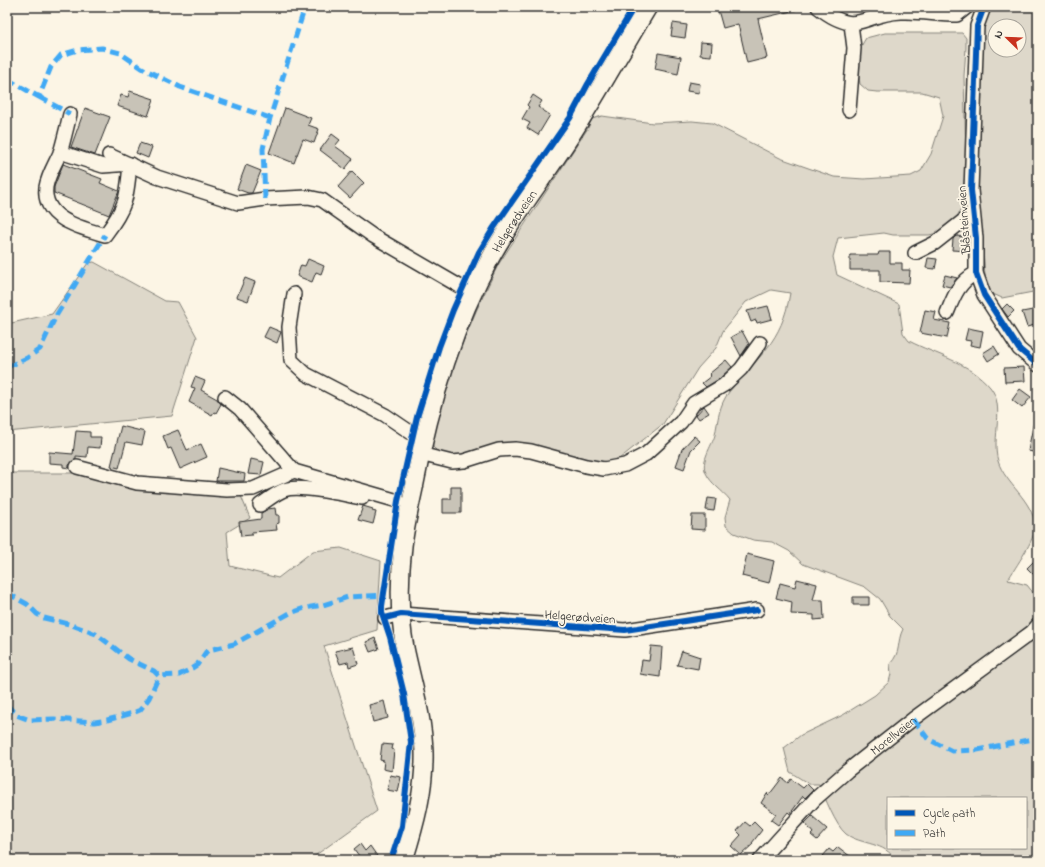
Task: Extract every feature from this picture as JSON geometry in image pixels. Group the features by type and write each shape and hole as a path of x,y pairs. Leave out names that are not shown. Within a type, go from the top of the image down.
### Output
{"main road":[{"name":"Helgerødveien","path":"404,860 414,829 422,781 424,752 421,722 404,645 393,616 400,581 403,544 422,446 442,373 473,294 501,240 569,138 648,7"}],"street":[{"path":"818,7 838,21 851,24 892,12 914,11 957,15 967,7"},
{"name":"Blåsteinveien","path":"984,7 977,26 971,190 976,238 976,273 984,295 1018,350 1038,365"},
{"path":"849,110 854,48 851,24"},
{"path":"70,114 60,152 47,186 46,196 48,204 56,215 68,222 105,235 117,219 128,196 130,164"},
{"path":"60,152 103,166 130,164"},
{"path":"110,155 156,176 238,203 265,199 308,197 322,200 373,236 473,294"},
{"path":"915,253 935,243 973,213"},
{"path":"946,313 960,286 967,278 976,273"},
{"path":"294,294 289,326 291,360 306,374 385,415 413,434 422,446 452,462 464,461 499,450 515,449 531,451 586,466 604,469 625,465 646,454 681,422 694,403 724,385 741,369 760,343"},
{"path":"225,397 240,409 294,471 398,501"},
{"path":"77,467 138,483 227,490 253,489 294,471"},
{"path":"260,505 288,489 310,490 369,499 384,498"},
{"name":"Helgerødveien","path":"393,616 625,630 757,610"},
{"name":"Morellveien","path":"760,860 815,799 846,771 1032,632 1038,625"}],"shaded area":[{"path":"988,7 1038,7 1038,291 1002,298 993,294 986,288 976,163 983,18"},
{"path":"885,33 962,33 966,38 964,76 966,160 962,206 958,215 953,223 938,233 929,235 893,235 884,233 838,238 833,257 837,275 899,304 903,333 909,341 952,360 972,371 982,378 995,395 998,413 996,452 998,461 1006,477 1029,508 1035,526 1029,545 1008,580 1027,585 1038,599 1038,860 895,860 886,850 852,838 846,834 834,818 819,784 809,784 790,772 784,748 801,735 843,715 875,695 889,682 891,674 890,664 898,651 903,629 890,616 880,599 865,587 803,564 789,551 772,542 753,540 734,533 726,526 725,517 730,500 706,473 704,464 705,459 715,435 719,413 723,402 729,392 775,337 786,310 790,293 771,290 746,302 723,331 716,348 698,368 663,424 619,459 600,464 523,443 495,444 459,455 440,454 433,447 432,438 442,391 477,309 498,265 588,128 592,119 602,116 653,123 692,121 712,123 780,158 834,177 864,179 911,176 921,171 931,154 943,116 939,97 922,92 868,91 860,84 858,55 866,38"},
{"path":"94,262 165,301 178,302 197,337 172,416 7,432 7,324 52,314 88,263"},
{"path":"7,473 81,473 241,496 250,518 227,532 230,566 278,578 313,551 341,548 381,561 377,630 324,646 377,811 309,860 7,860"}],"building":[{"path":"729,7 796,7 796,10 758,19 767,58 747,63 738,24 723,28 718,10"},
{"path":"673,23 687,25 685,38 671,36"},
{"path":"701,42 712,43 711,56 700,55"},
{"path":"658,53 681,57 678,74 655,69"},
{"path":"689,82 700,84 699,93 687,91"},
{"path":"130,91 154,99 148,116 117,106 121,95 128,97"},
{"path":"533,95 542,101 538,107 550,115 538,135 527,128 530,123 522,119 529,107 527,105"},
{"path":"85,108 110,117 95,155 71,147"},
{"path":"285,108 311,118 308,125 319,129 314,143 303,139 294,163 269,153"},
{"path":"332,134 340,140 335,146 353,159 345,169 320,150"},
{"path":"140,143 152,147 148,158 136,153"},
{"path":"63,164 102,179 100,183 119,191 109,215 54,193 54,187"},
{"path":"246,165 261,171 252,193 237,189"},
{"path":"352,171 364,183 350,198 338,187"},
{"path":"956,236 968,237 968,251 952,250 953,239"},
{"path":"879,252 890,252 890,263 902,263 902,270 910,270 909,283 880,282 880,270 850,270 850,255 878,255"},
{"path":"928,258 937,259 935,269 926,268"},
{"path":"308,259 324,266 321,274 316,272 312,282 297,276 301,265 305,266"},
{"path":"945,275 957,278 950,287 942,285"},
{"path":"245,278 255,282 248,301 237,297"},
{"path":"1007,304 1014,311 1008,317 1002,309"},
{"path":"768,306 772,319 757,323 756,320 751,322 747,311"},
{"path":"1038,309 1038,324 1027,327 1022,312"},
{"path":"925,310 936,312 934,320 950,323 947,338 920,333"},
{"path":"269,327 281,332 277,343 264,337"},
{"path":"968,328 983,331 980,347 970,345 971,341 965,340"},
{"path":"742,331 749,344 741,356 731,337"},
{"path":"994,346 999,354 988,361 983,353"},
{"path":"726,360 732,367 719,379 706,387 702,383 711,376 709,374"},
{"path":"1024,367 1025,381 1005,382 1004,368"},
{"path":"195,377 205,381 201,390 217,399 221,404 216,413 214,412 212,415 189,402 195,388 191,387"},
{"path":"1020,389 1031,397 1022,408 1012,400"},
{"path":"704,406 709,413 699,419 696,415"},
{"path":"1034,421 1038,421 1038,453 1028,451"},
{"path":"121,426 145,432 142,445 126,442 119,468 111,466"},
{"path":"178,430 187,450 201,444 207,457 180,469 171,448 168,449 163,436"},
{"path":"76,431 90,432 90,437 101,437 100,448 88,447 87,457 76,456 76,459 69,465 69,468 63,467 63,464 49,463 49,452 73,454"},
{"path":"694,436 700,441 691,450 684,469 676,466 682,449"},
{"path":"251,459 264,462 261,475 248,474"},
{"path":"218,468 245,474 244,481 216,481"},
{"path":"451,487 461,487 461,513 443,513 443,499 451,499"},
{"path":"708,498 716,499 714,511 706,510"},
{"path":"363,506 373,509 372,511 376,512 373,524 358,520"},
{"path":"275,508 276,515 279,515 279,523 276,524 277,530 252,532 252,535 241,536 239,522 261,519 261,513 268,509"},
{"path":"692,515 705,515 705,530 691,529"},
{"path":"747,554 774,561 769,583 742,576"},
{"path":"1038,557 1038,570 1034,575 1027,568"},
{"path":"797,579 817,584 813,600 823,600 824,619 814,620 814,615 791,614 792,602 776,598 780,583 795,587"},
{"path":"853,597 869,597 869,605 853,605"},
{"path":"375,638 379,649 370,652 366,642"},
{"path":"651,646 662,647 660,677 640,674 642,660 649,661"},
{"path":"353,647 358,664 349,667 348,662 340,664 335,651"},
{"path":"682,651 700,657 698,669 677,665"},
{"path":"384,701 388,718 373,722 369,705"},
{"path":"382,744 393,745 392,771 383,769 384,761 380,760"},
{"path":"390,775 401,777 398,792 387,790"},
{"path":"782,778 788,783 791,779 803,788 807,784 813,790 805,798 803,796 790,814 788,812 778,825 771,820 776,814 761,803 767,793 769,795"},
{"path":"812,816 827,829 817,840 811,835 813,833 805,823"},
{"path":"745,822 750,826 754,822 762,830 752,843 753,844 741,855 731,846 741,835 737,831"},
{"path":"360,844 365,851 370,846 377,856 371,860 362,860 354,849"},
{"path":"838,847 855,860 827,860 823,856 829,849 833,852"}],"marked path":[{"path":"265,199 263,149 270,118 305,7"},
{"path":"7,79 39,97 51,67 61,55 78,50 102,48 120,53 142,68 180,87 270,118"},
{"path":"39,97 70,114"},
{"path":"7,367 27,358 40,349 56,316 105,235"},
{"path":"7,593 27,604 37,614 44,618 69,624 96,634 129,659 154,671 159,676 179,675 197,665 209,650 234,644 290,613 348,597 384,595"},
{"path":"7,705 16,715 30,720 54,719 95,722 107,720 140,710 149,698 159,676"},
{"path":"913,719 928,739 952,751 977,750 1038,738"}],"cycle path":[{"path":"391,860 402,826 411,742 404,694 390,637 382,613 382,606 398,501 417,417 439,347 453,310 479,252 493,229 570,118 588,84 634,7"},
{"path":"984,7 977,26 971,190 976,238 976,273 984,295 1019,349 1038,365"},
{"path":"385,618 401,614 625,630 757,610"}]}
